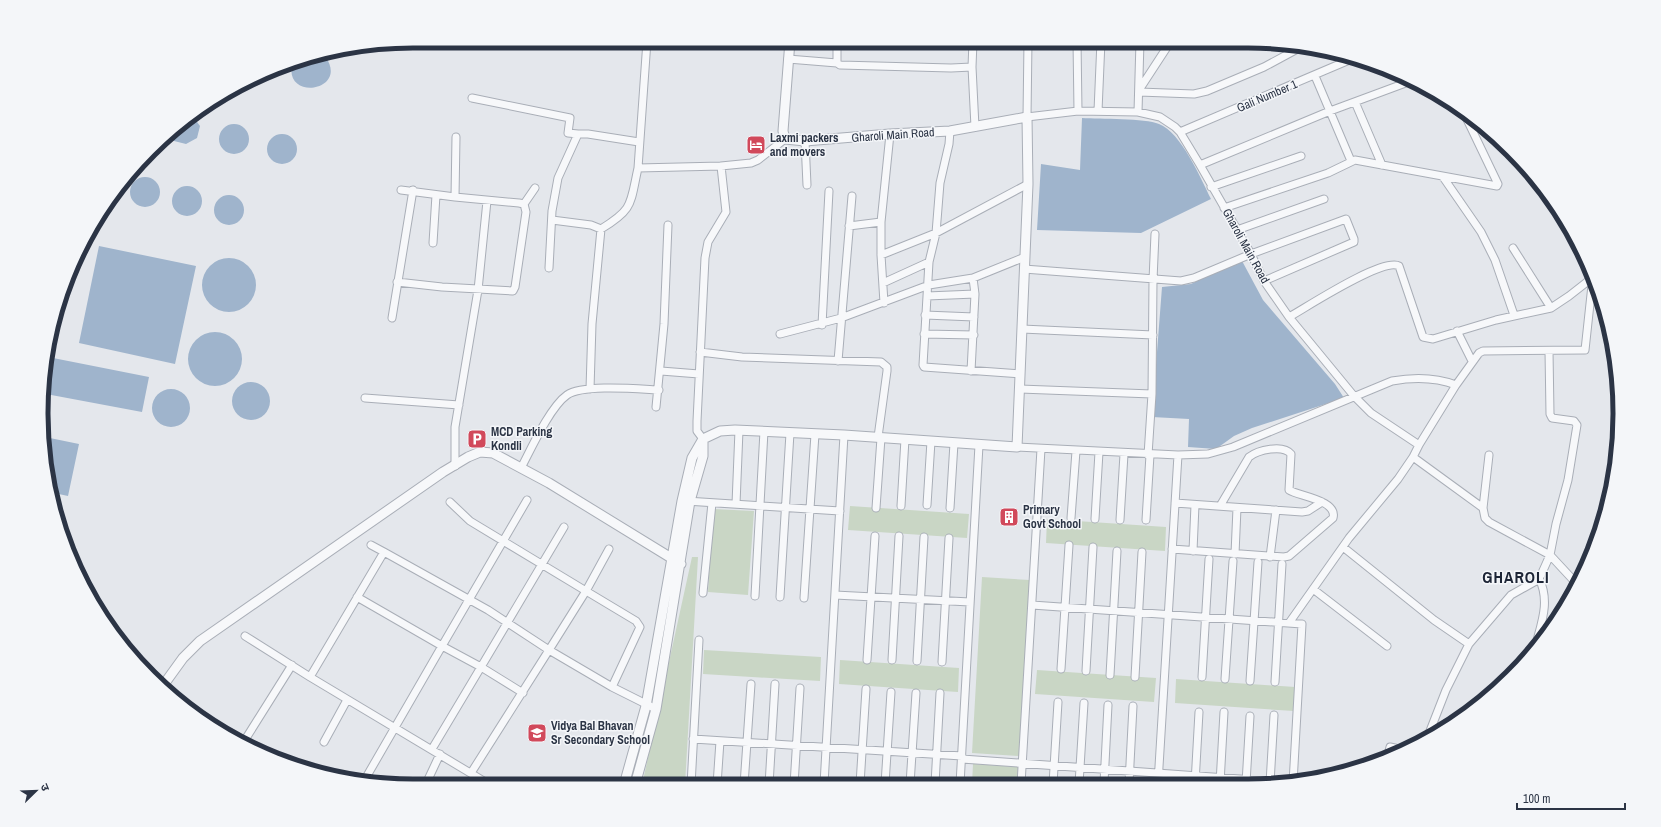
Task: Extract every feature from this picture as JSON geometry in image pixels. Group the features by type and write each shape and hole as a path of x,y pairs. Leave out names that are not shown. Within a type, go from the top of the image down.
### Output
{"street":[{"path":"601,229 620,218 626,212 630,204 638,168 647,48"},
{"path":"638,168 721,166 755,162 785,139 783,131 789,48"},
{"path":"837,48 837,63"},
{"path":"973,48 972,67 975,126"},
{"path":"1017,447 1028,184 1028,48"},
{"path":"1077,48 1078,111"},
{"path":"1098,111 1101,48"},
{"path":"1138,112 1140,48"},
{"path":"1139,91 1167,48"},
{"path":"1139,91 1194,94 1207,91 1264,67 1294,51"},
{"path":"788,59 837,63 840,65 951,68 972,67"},
{"name":"Gali Number 1","path":"1180,132 1347,61"},
{"path":"1315,76 1351,161"},
{"path":"1200,165 1330,111 1404,84"},
{"path":"472,98 570,118 568,133 588,134 639,142"},
{"path":"1355,102 1382,166"},
{"name":"Gharoli Main Road","path":"785,139 804,141 950,131 1027,117 1078,111 1138,112 1160,117 1180,132 1251,254 1264,281 1289,317 1354,396 1371,413 1419,446"},
{"path":"1224,208 1328,173 1351,161 1359,161 1496,186 1498,185 1469,123"},
{"path":"950,131 949,144 940,183 936,233 930,262 929,285 924,315 924,367 1020,374"},
{"path":"549,268 552,211 558,178 578,134"},
{"path":"884,303 881,255 881,222 890,134"},
{"path":"455,197 456,137"},
{"path":"804,141 807,185"},
{"path":"1212,187 1301,156"},
{"path":"626,779 646,706 672,559 686,501 703,456 703,439 697,431 697,421 706,250 726,212 721,166"},
{"path":"1443,177 1463,204 1495,260 1514,315"},
{"path":"881,255 936,233 1028,184"},
{"path":"397,282 478,290 513,291 515,287 526,212 524,204 535,188"},
{"path":"401,190 413,190 436,195 524,204"},
{"path":"392,318 413,190"},
{"path":"822,325 829,191"},
{"path":"433,243 436,195"},
{"path":"838,361 852,196"},
{"path":"1237,230 1324,199"},
{"path":"455,466 455,427 478,290 487,201"},
{"path":"1024,269 1181,281 1194,278 1251,254 1346,219 1354,242 1264,281"},
{"path":"552,220 591,225 601,229"},
{"path":"849,226 881,222"},
{"path":"656,407 661,371 668,224"},
{"path":"590,389 592,324 601,229"},
{"path":"1146,520 1154,334 1153,280 1155,234"},
{"path":"1513,248 1551,308"},
{"path":"780,334 822,325 929,285 974,278 1025,257"},
{"path":"883,283 930,262"},
{"path":"1289,317 1359,276 1391,264 1399,266 1424,337 1432,339 1514,315 1551,308 1570,296 1587,280"},
{"path":"972,371 975,294 974,278"},
{"path":"1289,623 1343,547 1398,480 1472,361 1483,351 1584,351 1586,349 1591,289"},
{"path":"927,296 975,294"},
{"path":"924,315 974,317"},
{"path":"1022,329 1154,334"},
{"path":"1456,331 1472,361"},
{"path":"924,334 974,334"},
{"path":"1430,730 1446,690 1469,644 1511,595 1539,578 1550,555 1556,524 1568,480 1577,425 1574,421 1552,418 1550,414 1549,351"},
{"path":"700,352 742,357 881,362 887,367 879,438 876,508"},
{"path":"661,371 699,374"},
{"path":"703,439 720,431 739,430 844,435 1124,454 1178,456 1208,454 1233,447 1354,396 1404,379 1430,378 1456,385"},
{"path":"521,468 557,404 573,392 590,389 659,390"},
{"path":"1020,389 1152,394"},
{"path":"365,398 459,405"},
{"path":"736,504 739,430"},
{"path":"755,596 764,431"},
{"path":"780,597 790,433"},
{"path":"804,598 815,434"},
{"path":"824,779 844,435"},
{"path":"901,506 905,439"},
{"path":"927,505 931,441"},
{"path":"950,508 954,443"},
{"path":"960,779 979,444"},
{"path":"1021,779 1041,449"},
{"path":"1172,550 1193,551 1234,558 1289,556 1333,518 1333,510 1322,502 1305,494 1289,490 1290,453 1282,450 1264,450 1255,453 1250,457 1220,506"},
{"path":"1072,518 1076,451"},
{"path":"166,681 183,658 200,641 301,569 468,457 480,452 493,453 521,468 681,564"},
{"path":"1096,519 1099,452"},
{"path":"1120,520 1124,454"},
{"path":"1489,455 1483,508 1485,518 1489,522 1550,555 1573,579"},
{"path":"1158,779 1178,456"},
{"path":"1413,457 1483,508"},
{"path":"367,776 469,600 504,543 527,500"},
{"path":"686,501 840,511"},
{"path":"637,779 656,710 681,564 686,501"},
{"path":"450,502 470,521 504,543 544,564 636,621 640,626 640,632 612,687"},
{"path":"1175,504 1305,512 1322,502"},
{"path":"704,593 712,503"},
{"path":"1193,551 1196,505"},
{"path":"1225,679 1237,508"},
{"path":"1270,557 1276,510"},
{"path":"432,749 544,564 564,527"},
{"path":"867,660 875,536"},
{"path":"892,660 899,536"},
{"path":"917,661 924,537"},
{"path":"942,662 949,538"},
{"path":"371,545 469,600 612,687 656,710"},
{"path":"1061,669 1069,546"},
{"path":"1086,671 1093,547"},
{"path":"1343,547 1434,620 1469,644"},
{"path":"471,773 523,693 586,591 609,549"},
{"path":"1110,675 1117,551"},
{"path":"310,677 384,552"},
{"path":"1135,676 1142,552"},
{"path":"1202,677 1209,559"},
{"path":"1250,681 1258,562"},
{"path":"1275,682 1282,564"},
{"path":"1539,578 1544,589 1545,610 1539,634"},
{"path":"1313,589 1387,646"},
{"path":"835,595 970,602"},
{"path":"357,597 481,667 523,693"},
{"path":"1032,605 1301,624 1303,626 1293,776"},
{"path":"246,636 347,700 481,779"},
{"path":"691,779 699,640"},
{"path":"246,738 292,665"},
{"path":"744,779 751,684"},
{"path":"769,779 775,684"},
{"path":"794,779 800,688"},
{"path":"860,779 866,689"},
{"path":"885,779 891,692"},
{"path":"910,779 916,693"},
{"path":"935,779 940,693"},
{"path":"324,742 347,700"},
{"path":"1053,779 1058,702"},
{"path":"1079,779 1084,703"},
{"path":"1104,779 1108,705"},
{"path":"1129,779 1134,706"},
{"path":"693,739 937,755 1054,766 1158,773 1196,779 1200,712"},
{"path":"1220,779 1224,712"},
{"path":"1270,778 1274,715"},
{"path":"1246,779 1250,716"},
{"path":"717,779 720,741"},
{"path":"428,779 440,754"}],"green space":[{"path":"850,506 969,514 967,538 848,530"},
{"path":"713,509 754,511 748,595 708,592"},
{"path":"1047,519 1166,527 1165,551 1046,543"},
{"path":"692,557 698,557 685,779 643,779"},
{"path":"982,577 1030,580 1019,756 972,753"},
{"path":"704,650 821,657 820,681 703,674"},
{"path":"840,660 959,668 958,692 839,684"},
{"path":"1037,670 1156,678 1154,702 1035,694"},
{"path":"1176,679 1295,687 1294,711 1175,703"},
{"path":"973,764 1018,767 1017,779 972,779"}],"water":[{"path":"326,58 331,68 329,78 323,84 314,87 304,87 296,83 292,74 292,68"},
{"path":"1082,118 1122,119 1152,122 1167,129 1175,136 1190,157 1211,199 1141,233 1037,230 1041,164 1080,170"},
{"path":"196,120 200,126 197,138 186,144 174,141 173,139"},
{"path":"234,124 245,128 249,139 245,150 234,154 223,150 219,139 223,128"},
{"path":"282,134 293,138 297,149 293,160 282,164 271,160 267,149 271,138"},
{"path":"145,177 156,181 160,192 156,203 145,207 134,203 130,192 134,181"},
{"path":"187,186 198,190 202,201 198,212 187,216 176,212 172,201 176,190"},
{"path":"229,195 240,199 244,210 240,221 229,225 218,221 214,210 218,199"},
{"path":"99,246 196,266 175,364 79,343"},
{"path":"229,258 239,260 248,266 254,275 256,285 254,295 248,304 239,310 229,312 219,310 210,304 204,295 202,285 204,275 210,266 219,260"},
{"path":"1241,259 1263,300 1335,384 1344,398 1252,428 1234,436 1216,449 1188,447 1189,419 1152,417 1162,287 1191,284"},
{"path":"215,332 225,334 234,340 240,349 242,359 240,369 234,378 225,384 215,386 205,384 196,378 190,369 188,359 190,349 196,340 205,334"},
{"path":"52,358 149,377 142,412 49,395"},
{"path":"247,382 255,382 265,387 269,394 269,408 265,415 255,420 247,420 237,415 235,412 232,405 232,397 237,387 240,385"},
{"path":"167,389 175,389 185,394 189,401 189,415 185,422 175,427 167,427 157,422 155,419 152,412 152,404 157,394 160,392"},
{"path":"49,438 79,444 68,496 57,494 51,461"}],"place":[{"name":"Laxmi packers and movers","path":"756,145"},
{"name":"MCD Parking Kondli","path":"477,439"},
{"name":"Primary Govt School","path":"1009,517"},
{"name":"Vidya Bal Bhavan Sr Secondary School","path":"537,733"}],"district":[{"name":"GHAROLI","path":"1516,577"}]}
